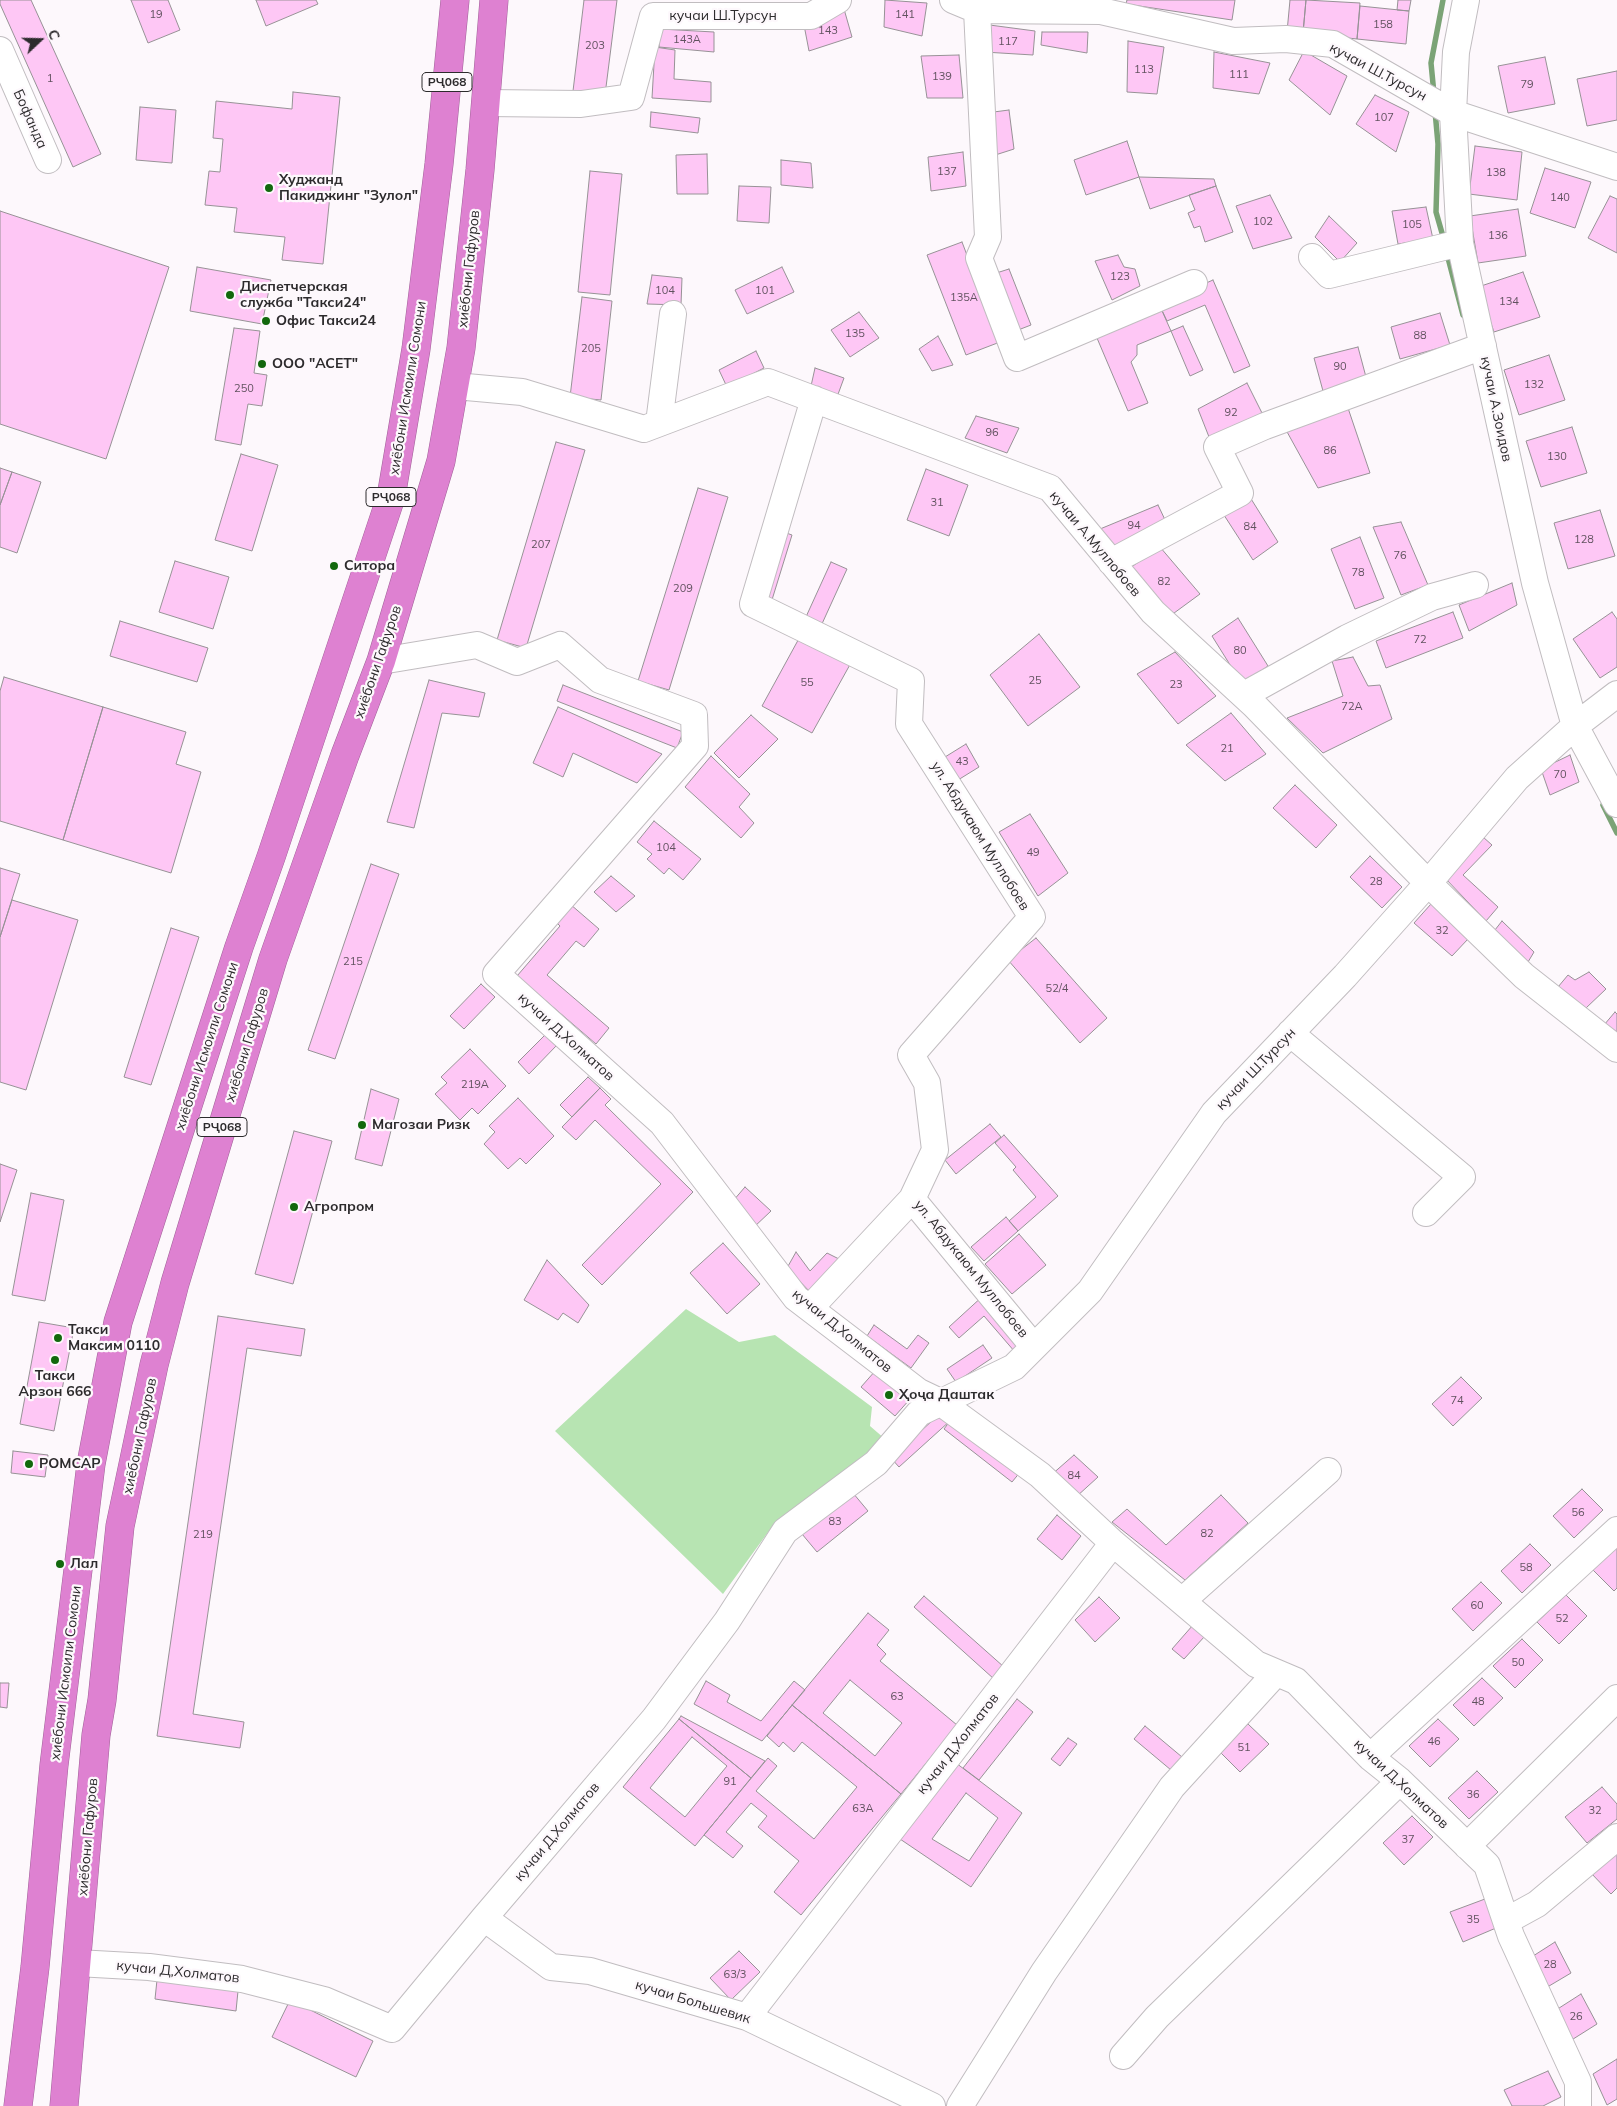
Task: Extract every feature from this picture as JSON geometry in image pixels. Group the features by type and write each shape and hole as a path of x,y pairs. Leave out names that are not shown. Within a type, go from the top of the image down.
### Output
{"highway":[{"name":"хиёбони Исмоили Сомони","path":"18,2106 35,1967 54,1765 64,1698 91,1464 118,1322 239,947 271,857 391,497 416,349 439,164 455,0"},
{"name":"хиёбони Гафуров","path":"64,2106 96,1735 102,1700 120,1526 154,1365 175,1283 273,958 345,755 381,661 441,461 461,348 480,170 494,0"},
{"path":"439,164 480,170"},
{"path":"239,947 273,958"},
{"path":"64,1698 102,1700"}],"street":[{"name":"кучаи Ш.Турсун","path":"486,103 581,104 632,98 653,16 811,16 838,0"},
{"name":"кучаи Ш.Турсун","path":"952,0 977,10 1101,11 1233,41 1286,40 1332,44 1441,106 1615,165"},
{"name":"кучаи А.Зоидов","path":"1466,0 1456,52 1441,106 1475,349 1535,583 1570,730 1617,804"},
{"path":"977,10 988,237 979,258 1017,358 1194,282"},
{"name":"Бофанда","path":"0,50 48,160"},
{"path":"1312,257 1330,275 1460,243"},
{"path":"454,386 522,392 651,426 673,314"},
{"path":"1111,562 1240,493 1217,447 1265,426 1475,349"},
{"name":"кучаи А.Муллобоев","path":"651,426 768,382 1050,488 1152,612 1244,695 1428,883 1524,976 1617,1049"},
{"name":"ул. Абдукаюм Муллобоев","path":"814,399 753,604 911,681 910,724 1032,917 911,1054 927,1083 934,1150 912,1199 1034,1347"},
{"path":"1244,695 1347,638 1432,597 1475,585"},
{"name":"кучаи Д,Холматов","path":"381,661 477,645 517,662 560,645 600,680 694,715 695,746 496,974 662,1122 796,1298 919,1392 940,1402 1040,1475 1113,1543 1256,1664 1296,1681 1370,1757 1400,1781 1487,1865 1506,1921 1578,2082 1578,2106"},
{"name":"кучаи Ш.Турсун","path":"940,1402 1014,1367 1090,1291 1214,1113 1345,976 1428,883 1517,778 1570,730 1617,694"},
{"path":"1290,1033 1462,1177 1426,1214"},
{"path":"810,1308 912,1199"},
{"name":"кучаи Д,Холматов","path":"77,1963 150,1967 242,1979 324,2000 392,2029 654,1719 727,1621 785,1531 876,1463 919,1413 940,1402"},
{"path":"1182,1601 1328,1471"},
{"path":"1370,1757 1617,1530"},
{"name":"кучаи Д,Холматов","path":"747,2017 1113,1543"},
{"path":"960,2106 1044,1972 1172,1787 1276,1673"},
{"path":"1467,1846 1617,1698"},
{"path":"1123,2056 1157,2017 1400,1781"},
{"path":"1506,1921 1537,1904 1617,1837"},
{"name":"кучаи Большевик","path":"484,1918 551,1967 590,1971 747,2017 932,2106"}],"green space":[{"path":"686,1309 739,1342 775,1335 872,1407 870,1426 885,1439 774,1524 723,1594 555,1431"}],"building":[{"path":"0,0 31,0 101,154 73,167 0,4"},
{"path":"131,0 168,0 180,30 148,43"},
{"path":"256,0 316,0 318,4 266,26"},
{"path":"584,0 617,0 605,95 573,91"},
{"path":"885,0 927,3 922,36 884,27"},
{"path":"1127,0 1235,0 1232,20 1126,4"},
{"path":"1290,0 1306,0 1303,33 1287,32"},
{"path":"1306,0 1360,3 1357,39 1303,33"},
{"path":"1398,0 1411,0 1409,11 1397,10"},
{"path":"1360,6 1409,11 1406,44 1357,39"},
{"path":"844,9 852,37 809,51 804,25"},
{"path":"982,24 1035,31 1033,55 984,52"},
{"path":"660,29 714,32 714,52 659,47"},
{"path":"1042,32 1088,32 1087,53 1041,45"},
{"path":"1128,41 1164,47 1157,94 1127,92"},
{"path":"655,47 675,50 674,79 711,82 711,102 652,98"},
{"path":"1304,51 1347,76 1330,115 1289,80"},
{"path":"1214,52 1270,63 1259,94 1213,88"},
{"path":"959,55 963,98 927,98 921,56"},
{"path":"1545,57 1555,104 1508,113 1498,66"},
{"path":"1617,71 1617,120 1587,126 1577,79"},
{"name":"Худжанд Пакиджинг \"Зулол\"","path":"293,92 340,97 323,264 282,260 285,237 234,232 237,208 205,205 209,171 220,172 223,139 213,138 216,101 292,109"},
{"path":"1375,95 1409,112 1396,152 1356,124"},
{"path":"140,107 176,110 172,163 136,160"},
{"path":"1009,110 1014,149 989,157 986,113"},
{"path":"651,112 700,118 698,133 650,127"},
{"path":"1127,141 1139,177 1086,195 1074,160"},
{"path":"1475,146 1522,152 1517,200 1469,194"},
{"path":"963,152 966,186 931,191 928,157"},
{"path":"707,154 708,194 677,194 676,155"},
{"path":"781,160 811,163 813,188 781,185"},
{"path":"1545,168 1591,182 1575,228 1530,213"},
{"path":"590,171 622,174 610,295 578,292"},
{"path":"1139,177 1214,179 1216,186 1150,209"},
{"path":"739,186 771,187 769,223 737,221"},
{"path":"1216,186 1233,232 1205,242 1200,226 1194,228 1188,213 1195,210 1189,195"},
{"path":"1270,195 1292,238 1253,249 1236,206"},
{"path":"1610,196 1617,199 1617,253 1588,238"},
{"path":"1426,207 1433,239 1398,244 1392,211"},
{"path":"1518,209 1526,256 1478,263 1470,216"},
{"path":"0,211 169,267 106,459 0,424"},
{"path":"1329,216 1357,243 1340,262 1315,237"},
{"path":"962,242 1000,342 966,355 927,255"},
{"path":"1118,255 1124,267 1135,269 1140,286 1112,300 1095,261"},
{"name":"Диспетчерская служба \"Такси24\"","path":"197,267 271,280 262,324 190,311"},
{"path":"782,267 794,292 747,314 735,290"},
{"path":"1009,269 1031,325 1013,332 990,275"},
{"path":"1523,272 1540,317 1494,332 1478,287"},
{"path":"652,275 682,278 681,305 647,304"},
{"path":"1213,280 1250,366 1234,373 1205,305 1167,321 1159,304"},
{"path":"582,297 612,301 601,400 570,397"},
{"path":"1159,304 1171,331 1137,345 1137,355 1131,362 1148,403 1128,411 1094,331"},
{"path":"859,312 879,338 850,357 831,330"},
{"path":"1440,313 1450,345 1400,359 1391,327"},
{"path":"1183,326 1203,370 1190,376 1171,331"},
{"path":"234,328 260,331 254,373 267,375 262,406 248,404 241,445 215,440"},
{"path":"938,336 953,365 932,371 919,349"},
{"path":"1358,347 1366,377 1323,391 1314,358"},
{"path":"756,351 764,368 727,387 719,370"},
{"path":"1549,355 1565,400 1519,415 1504,370"},
{"path":"815,368 844,378 837,397 811,386"},
{"path":"1247,383 1264,417 1211,442 1198,409"},
{"path":"1348,408 1370,473 1318,488 1286,430"},
{"path":"976,416 1019,428 1007,453 965,438"},
{"path":"1572,427 1587,473 1541,487 1526,441"},
{"path":"556,442 585,450 526,648 497,640"},
{"path":"241,454 278,465 252,551 215,540"},
{"path":"0,468 12,472 0,505"},
{"path":"926,469 968,485 949,536 907,520"},
{"path":"12,472 41,482 17,553 0,547 0,505"},
{"path":"698,488 728,497 669,690 638,681"},
{"path":"1248,494 1278,542 1253,560 1222,512"},
{"path":"1158,505 1167,524 1110,550 1100,529"},
{"path":"1600,510 1615,556 1568,569 1554,523"},
{"path":"1401,522 1428,585 1401,595 1373,527"},
{"path":"778,530 792,535 771,603 759,598"},
{"path":"1360,537 1384,598 1355,609 1331,549"},
{"path":"1160,547 1200,594 1170,616 1127,570"},
{"path":"175,561 229,577 213,629 159,612"},
{"path":"831,562 847,569 821,626 805,619"},
{"path":"1512,583 1517,605 1469,631 1459,605"},
{"path":"1453,612 1463,638 1386,668 1376,641"},
{"path":"1612,612 1617,619 1617,667 1600,678 1573,639"},
{"path":"1238,618 1268,666 1242,684 1212,636"},
{"path":"120,621 208,648 197,682 110,656"},
{"path":"802,633 852,661 812,733 762,706"},
{"path":"1039,634 1080,687 1028,726 990,675"},
{"path":"1175,652 1216,696 1178,724 1137,674"},
{"path":"1353,657 1368,686 1380,685 1392,719 1323,753 1287,718 1343,696 1332,661"},
{"path":"4,677 103,707 63,840 0,821 0,691"},
{"path":"429,680 485,693 479,717 442,713 414,828 387,822"},
{"path":"563,685 683,732 677,748 557,701"},
{"path":"103,707 186,732 176,764 201,772 171,873 63,840"},
{"path":"558,707 662,754 637,783 573,753 563,777 533,763"},
{"path":"1231,713 1266,754 1225,781 1186,745"},
{"path":"751,715 778,739 739,778 714,753"},
{"path":"966,744 979,767 958,780 945,757"},
{"path":"1570,755 1579,782 1550,795 1541,769"},
{"path":"711,756 750,794 739,807 754,823 741,838 685,787"},
{"path":"1295,785 1337,825 1316,848 1273,808"},
{"path":"1030,814 1068,873 1038,896 999,832"},
{"path":"654,821 701,859 683,880 669,868 664,874 647,859 652,854 637,842"},
{"path":"1483,837 1492,845 1463,875 1498,907 1486,921 1444,877"},
{"path":"1370,856 1402,887 1382,908 1350,877"},
{"path":"371,864 399,874 335,1059 308,1050"},
{"path":"0,868 20,874 0,937"},
{"path":"611,876 635,896 616,912 594,892"},
{"path":"12,900 78,920 26,1090 0,1082 0,937"},
{"path":"570,904 599,929 584,947 576,941 547,975 609,1028 596,1044 517,976 560,926 555,921"},
{"path":"1431,904 1468,939 1452,956 1414,923"},
{"path":"1502,921 1534,952 1525,967 1491,935"},
{"path":"171,928 199,937 151,1085 124,1077"},
{"path":"1036,938 1107,1018 1080,1043 1008,960"},
{"path":"1589,972 1606,989 1586,1008 1558,987 1568,975 1575,980"},
{"path":"481,984 495,997 464,1029 450,1016"},
{"path":"1615,1012 1617,1014 1617,1036 1604,1025"},
{"path":"546,1034 557,1045 529,1074 518,1062"},
{"path":"470,1049 506,1086 478,1114 472,1108 460,1120 435,1094 447,1083 441,1077"},
{"path":"588,1077 600,1088 572,1117 560,1105"},
{"path":"600,1088 611,1099 605,1105 693,1192 602,1285 582,1265 661,1184 595,1120 576,1140 562,1127"},
{"path":"371,1089 399,1099 382,1166 355,1159"},
{"path":"518,1098 554,1136 526,1164 520,1158 508,1169 484,1144 495,1132 489,1126"},
{"path":"990,1124 1001,1137 956,1174 945,1160"},
{"name":"Агропром","path":"294,1131 332,1141 293,1284 255,1274"},
{"path":"1004,1135 1058,1196 1018,1231 1009,1221 1036,1197 1013,1170 1016,1167 995,1143"},
{"path":"0,1164 17,1170 0,1222"},
{"path":"745,1187 771,1211 753,1228 733,1201"},
{"path":"31,1193 64,1200 45,1301 12,1295"},
{"path":"1006,1217 1018,1231 984,1261 971,1247"},
{"path":"1019,1234 1046,1265 1012,1294 985,1264"},
{"path":"723,1243 760,1284 727,1314 690,1273"},
{"path":"796,1252 810,1271 827,1253 839,1259 812,1294 787,1268"},
{"path":"547,1260 589,1305 578,1323 563,1313 558,1320 524,1300"},
{"path":"984,1295 1026,1342 1015,1352 984,1316 959,1338 949,1327"},
{"path":"218,1316 305,1329 301,1356 247,1348 193,1714 244,1722 240,1748 157,1736"},
{"path":"39,1322 74,1328 54,1431 20,1424"},
{"path":"874,1325 907,1349 918,1335 929,1343 911,1368 867,1336"},
{"path":"983,1345 992,1358 956,1382 947,1369"},
{"path":"876,1370 910,1399 895,1416 861,1387"},
{"path":"1461,1377 1482,1398 1453,1426 1432,1404"},
{"path":"943,1411 951,1420 899,1467 891,1458"},
{"path":"953,1417 1021,1471 1012,1482 944,1429"},
{"name":"РОМСАР","path":"13,1451 48,1455 45,1477 11,1473"},
{"path":"1074,1455 1098,1477 1076,1497 1050,1476"},
{"path":"1582,1489 1603,1510 1574,1538 1553,1516"},
{"path":"853,1493 868,1511 817,1552 802,1534"},
{"path":"1221,1495 1248,1523 1185,1580 1112,1522 1127,1509 1166,1545"},
{"path":"1057,1515 1081,1536 1062,1560 1037,1539"},
{"path":"1530,1544 1551,1565 1522,1593 1501,1571"},
{"path":"1617,1547 1617,1588 1614,1591 1592,1569"},
{"path":"1481,1582 1502,1603 1473,1631 1452,1609"},
{"path":"1566,1595 1587,1616 1559,1644 1537,1622"},
{"path":"924,1596 1004,1667 994,1679 914,1607"},
{"path":"1099,1597 1120,1618 1095,1642 1075,1620"},
{"path":"868,1613 889,1630 877,1645 886,1654 880,1661 957,1725 901,1794 792,1705","holes":["850,1680 902,1723 875,1756 823,1713"]},
{"path":"1193,1625 1205,1636 1184,1659 1172,1649"},
{"path":"1522,1639 1543,1660 1515,1688 1493,1666"},
{"path":"1482,1678 1503,1698 1474,1726 1453,1705"},
{"path":"706,1681 730,1695 727,1702 761,1721 794,1681 805,1690 762,1741 694,1704"},
{"path":"0,1683 9,1683 7,1708 0,1707"},
{"path":"1017,1699 1033,1712 979,1780 963,1768"},
{"path":"792,1705 901,1794 801,1915 774,1892 799,1861 758,1827 767,1816 751,1803 726,1832 743,1846 733,1858 704,1835 768,1758 777,1766 756,1791 814,1839 857,1787 802,1742 794,1752 783,1742 779,1747 767,1736"},
{"path":"681,1716 765,1761 751,1778 679,1719"},
{"path":"679,1719 751,1778 695,1846 623,1787","holes":["692,1737 727,1766 685,1817 650,1788"]},
{"path":"1438,1719 1459,1739 1430,1767 1409,1746"},
{"path":"1248,1724 1269,1744 1240,1772 1219,1751"},
{"path":"1145,1726 1182,1757 1171,1770 1134,1739"},
{"path":"1068,1738 1077,1744 1060,1766 1051,1759"},
{"path":"956,1763 1022,1813 971,1887 900,1839","holes":["966,1793 998,1818 969,1861 932,1839"]},
{"path":"1477,1771 1498,1792 1469,1819 1448,1798"},
{"path":"1602,1787 1617,1804 1617,1819 1587,1843 1565,1817"},
{"path":"1412,1816 1433,1837 1404,1865 1383,1843"},
{"path":"1617,1847 1617,1888 1611,1894 1590,1872"},
{"path":"1485,1899 1496,1928 1463,1942 1450,1912"},
{"path":"1555,1942 1571,1973 1544,1989 1530,1958"},
{"path":"739,1951 760,1972 731,2000 710,1978"},
{"path":"157,1980 238,1991 236,2011 155,1999"},
{"path":"1581,1994 1597,2024 1570,2041 1556,2010"},
{"path":"290,2000 373,2041 356,2077 272,2037"},
{"path":"1617,2059 1617,2099 1607,2105 1593,2074"},
{"path":"1548,2071 1561,2097 1543,2106 1512,2106 1504,2090"}],"waterway":[{"path":"1434,94 1431,63 1443,0"},
{"path":"1435,111 1438,144 1436,212 1444,240"},
{"path":"1447,254 1463,315"},
{"path":"1603,805 1617,833"}],"place":[{"name":"Худжанд Пакиджинг \"Зулол\"","path":"269,188"},
{"name":"Диспетчерская служба \"Такси24\"","path":"230,295"},
{"name":"Офис Такси24","path":"266,321"},
{"name":"ООО \"АСЕТ\"","path":"262,364"},
{"name":"Ситора","path":"334,566"},
{"name":"Магозаи Ризк","path":"362,1125"},
{"name":"Агропром","path":"294,1207"},
{"name":"Такси Максим 0110","path":"58,1338"},
{"name":"Такси Арзон 666","path":"55,1360"},
{"name":"Ҳоҷа Даштак","path":"889,1395"},
{"name":"РОМСАР","path":"29,1464"},
{"name":"Лал","path":"60,1564"}]}
